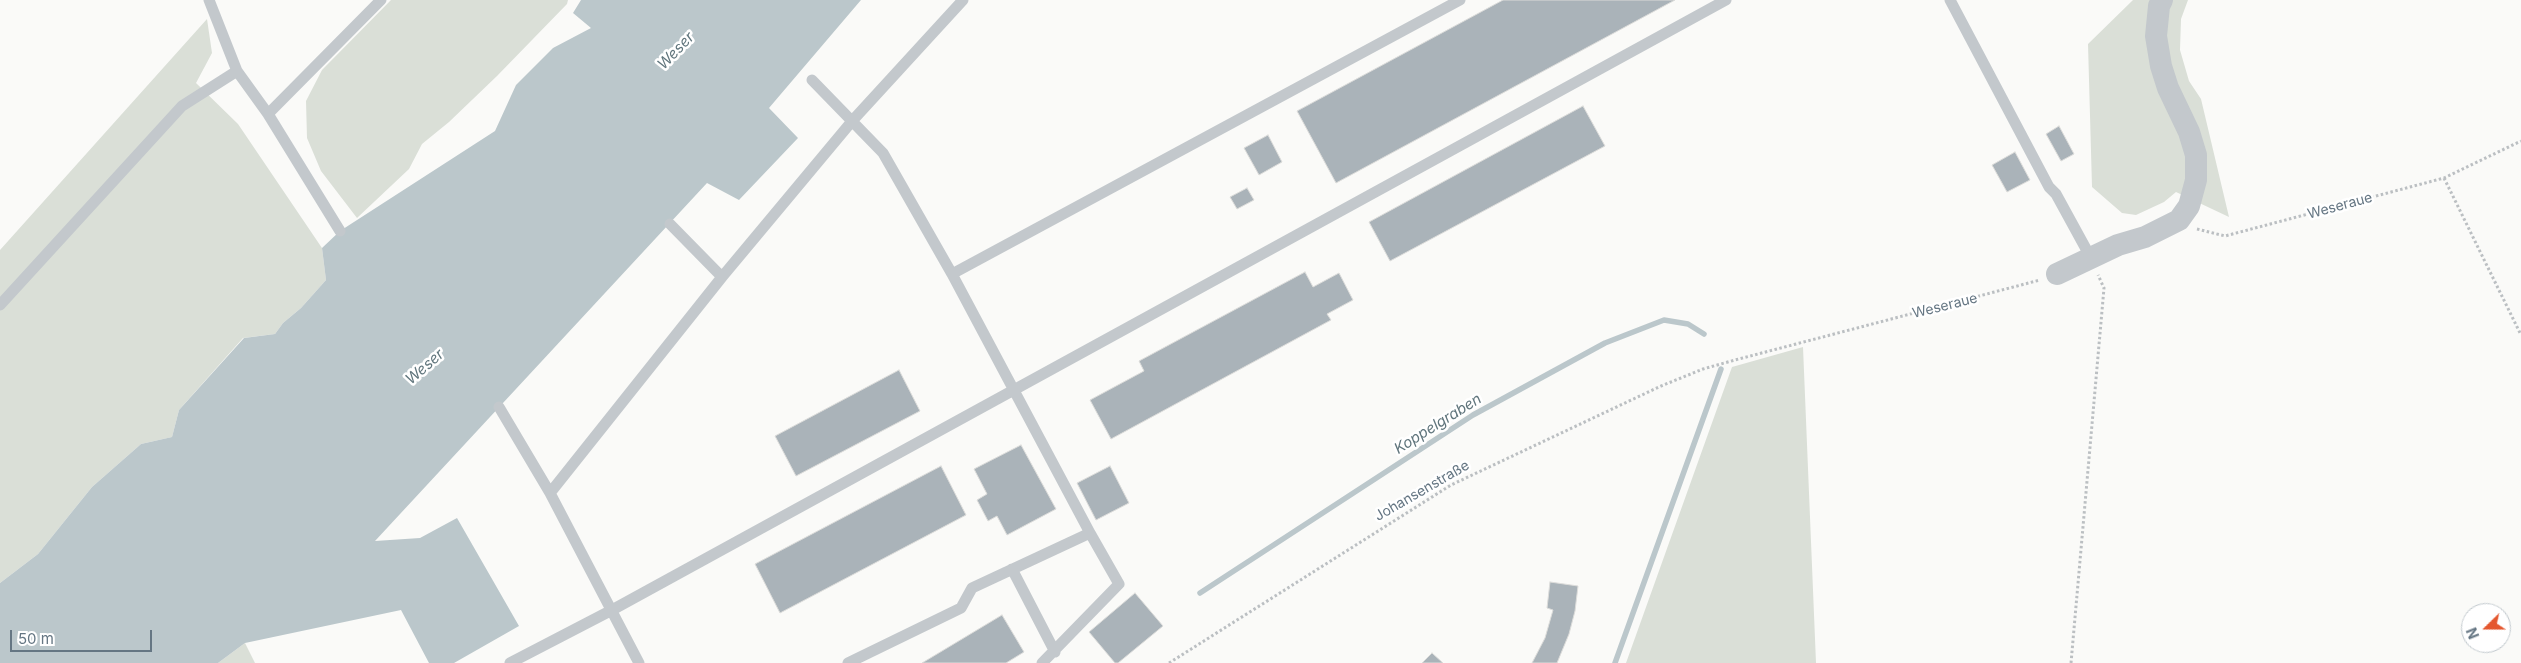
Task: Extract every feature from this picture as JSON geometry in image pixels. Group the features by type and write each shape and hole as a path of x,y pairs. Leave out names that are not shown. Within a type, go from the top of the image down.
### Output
{"street":[{"path":"2057,274 2118,245 2145,237 2179,220 2189,206 2196,180 2196,155 2189,132 2168,88 2161,66 2156,36 2159,6 2162,0"}],"lane":[{"path":"209,0 237,71 268,114 340,230"},
{"path":"268,114 381,0"},
{"path":"550,493 722,277 853,120 963,0"},
{"path":"952,274 1460,0"},
{"path":"510,663 612,610 1014,391 1726,0"},
{"path":"1950,0 2048,186 2056,194 2091,258"},
{"path":"0,305 182,106 237,71"},
{"path":"812,80 853,120 883,153 952,274 1119,584 1055,652 1042,663"},
{"path":"670,224 722,277"},
{"path":"499,407 550,493 639,663"},
{"path":"848,663 961,608 972,588 1090,533"},
{"path":"1012,570 1055,652"}],"path":[{"name":"Weseraue","path":"2179,220 2203,232 2225,236 2444,178 2521,141"},
{"path":"2444,178 2521,335"},
{"path":"2071,663 2104,288 2091,258"},
{"name":"Weseraue","path":"1703,369 2028,284 2057,274"},
{"name":"Johansenstraße","path":"1169,663 1227,624 1451,485 1661,386 1703,369"}],"shaded area":[{"path":"391,0 568,0 567,4 497,76 449,122 422,144 409,169 357,218 321,171 307,138 306,101 322,70"},
{"path":"2133,0 2188,0 2181,19 2180,50 2189,81 2201,99 2229,217 2176,192 2164,202 2136,215 2122,213 2092,187 2088,44"},
{"path":"207,19 212,53 196,83 238,124 322,248 326,280 301,308 283,323 275,334 243,338 179,410 172,437 141,444 92,487 38,554 0,583 0,250"},
{"path":"1803,347 1816,663 1626,663 1732,367"},
{"path":"245,643 255,663 218,663"}],"water":[{"name":"Weser","path":"581,0 861,0 769,108 798,138 739,200 707,183 375,541 420,538 457,518 519,626 454,663 429,663 401,610 245,643 218,663 0,663 0,583 38,554 92,487 141,444 172,437 179,410 244,338 275,334 283,323 301,308 326,280 322,248 340,231 495,131 516,85 553,48 591,28 573,13"}],"building":[{"path":"1503,0 1675,0 1336,183 1297,111"},
{"path":"1583,106 1605,146 1390,261 1369,222"},
{"path":"2059,126 2074,154 2061,161 2046,134"},
{"path":"1268,135 1282,162 1259,175 1244,148"},
{"path":"2015,152 2030,180 2007,192 1992,165"},
{"path":"1247,188 1254,200 1237,209 1230,197"},
{"path":"1305,272 1313,287 1339,273 1353,300 1327,314 1331,320 1111,439 1090,400 1144,371 1139,361"},
{"path":"899,370 920,411 796,476 775,436"},
{"path":"1021,445 1056,509 1007,535 997,516 988,521 977,500 987,494 974,469"},
{"path":"941,466 966,515 780,613 755,564"},
{"path":"1110,466 1129,503 1096,520 1077,483"},
{"path":"1550,582 1578,586 1575,611 1569,634 1557,663 1532,663 1545,638 1553,610 1547,608"},
{"path":"1135,593 1163,626 1118,663 1115,663 1089,632"},
{"path":"1002,615 1024,652 1006,663 922,663"},
{"path":"1432,653 1443,663 1422,663"}],"waterway":[{"name":"Koppelgraben","path":"1200,593 1473,415 1605,343 1664,320 1688,324 1704,334"},
{"name":"Koppelgraben","path":"1615,663 1721,369"}]}
